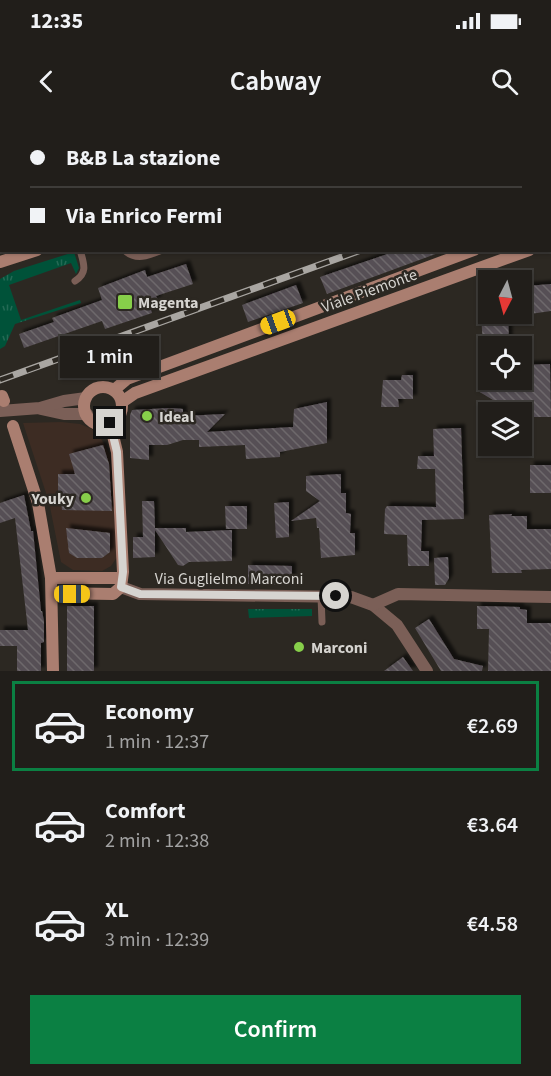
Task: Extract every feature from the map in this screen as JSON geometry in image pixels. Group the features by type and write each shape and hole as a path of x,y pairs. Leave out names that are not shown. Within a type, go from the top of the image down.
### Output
{"street":[{"path":"0,262 31,252"},
{"name":"Viale Piemonte","path":"114,390 127,379 469,252"},
{"name":"Viale Piemonte","path":"122,402 135,393 523,252"},
{"path":"106,387 114,390 122,402 120,415 110,423 95,422 87,414 86,398 98,388 106,387"},
{"path":"40,408 64,400 86,398"},
{"path":"2,403 64,414 87,414"},
{"path":"110,423 117,452 122,582"},
{"path":"13,426 38,503 51,578 52,671"},
{"name":"Via Guglielmo Marconi","path":"51,578 122,582 140,594 351,597 373,605"},
{"name":"Via Guglielmo Marconi","path":"52,594 113,594 122,582"},
{"path":"427,671 397,625 373,605 398,594 551,597"}],"lane":[{"path":"75,281 80,278 85,267 81,252"},
{"path":"126,252 130,256 139,258 156,252"},
{"path":"321,596 322,622"}],"shaded area":[{"path":"23,423 80,424 92,429 99,435 110,455 117,557 111,566 102,571 73,570 61,562 49,502"}],"green space":[{"path":"74,252 79,268 76,274 71,263 9,285 21,320 80,300 81,303 15,324 5,346 0,349 0,279 14,271"},
{"path":"248,609 312,609 312,616 249,618"}],"building":[{"path":"393,252 441,252 327,294 320,277"},
{"path":"186,264 193,284 156,296 158,300 149,303 152,313 105,329 102,321 24,348 19,334 54,322 52,318 102,300 98,288 145,270 147,277"},
{"path":"551,284 551,311 532,314 532,286"},
{"path":"296,285 303,303 248,322 242,305"},
{"path":"482,324 508,324 509,336 482,336"},
{"path":"550,364 551,417 532,417 532,402 496,402 478,391 532,390 532,365"},
{"path":"402,375 413,375 413,399 398,399 399,407 381,407 383,380 401,380"},
{"path":"327,402 327,443 280,452 280,457 246,459 245,445 199,447 199,440 183,440 167,445 149,445 149,460 130,458 132,410 183,409 183,416 225,414 207,432 293,427 294,409"},
{"path":"461,428 464,519 422,520 421,551 429,551 429,566 408,566 407,535 384,534 385,509 387,506 436,507 435,469 417,469 418,456 434,456 433,429"},
{"path":"103,445 109,464 112,511 62,510 60,493 58,493 58,474 75,474 69,454"},
{"path":"530,465 551,465 551,493 530,493"},
{"path":"341,474 341,493 346,493 346,513 351,514 350,533 355,533 355,555 321,558 316,518 291,521 320,501 306,491 306,476"},
{"path":"24,495 31,531 33,531 44,621 41,671 17,671 17,646 0,646 0,630 28,630 15,518 0,523 0,503"},
{"path":"142,501 154,501 155,528 186,528 186,532 232,530 232,561 189,562 183,566 178,565 155,530 155,557 133,558 133,537 143,537"},
{"path":"289,502 289,537 276,538 274,503"},
{"path":"225,506 247,506 247,529 226,529"},
{"path":"512,514 511,516 527,516 527,529 551,529 551,569 521,570 522,573 492,573 489,515"},
{"path":"66,528 110,533 110,552 102,558 77,558 69,553"},
{"path":"448,557 449,578 445,585 435,585 434,558"},
{"path":"248,565 292,566 292,585 248,584"},
{"path":"67,606 94,606 94,671 67,671"},
{"path":"477,606 520,607 520,609 527,610 527,623 551,623 551,671 488,671 489,629 477,629"},
{"path":"429,619 454,659 483,666 482,671 441,671 415,628"},
{"path":"403,657 413,671 384,671"}],"railway":[{"path":"0,380 355,252"}],"place":[{"name":"Magenta","path":"125,302"},
{"name":"Ideal","path":"147,416"},
{"name":"Youky","path":"86,498"},
{"name":"Marconi","path":"299,647"}],"route":[{"path":"110,423 117,452 123,572 121,587 140,594 336,596"}]}
